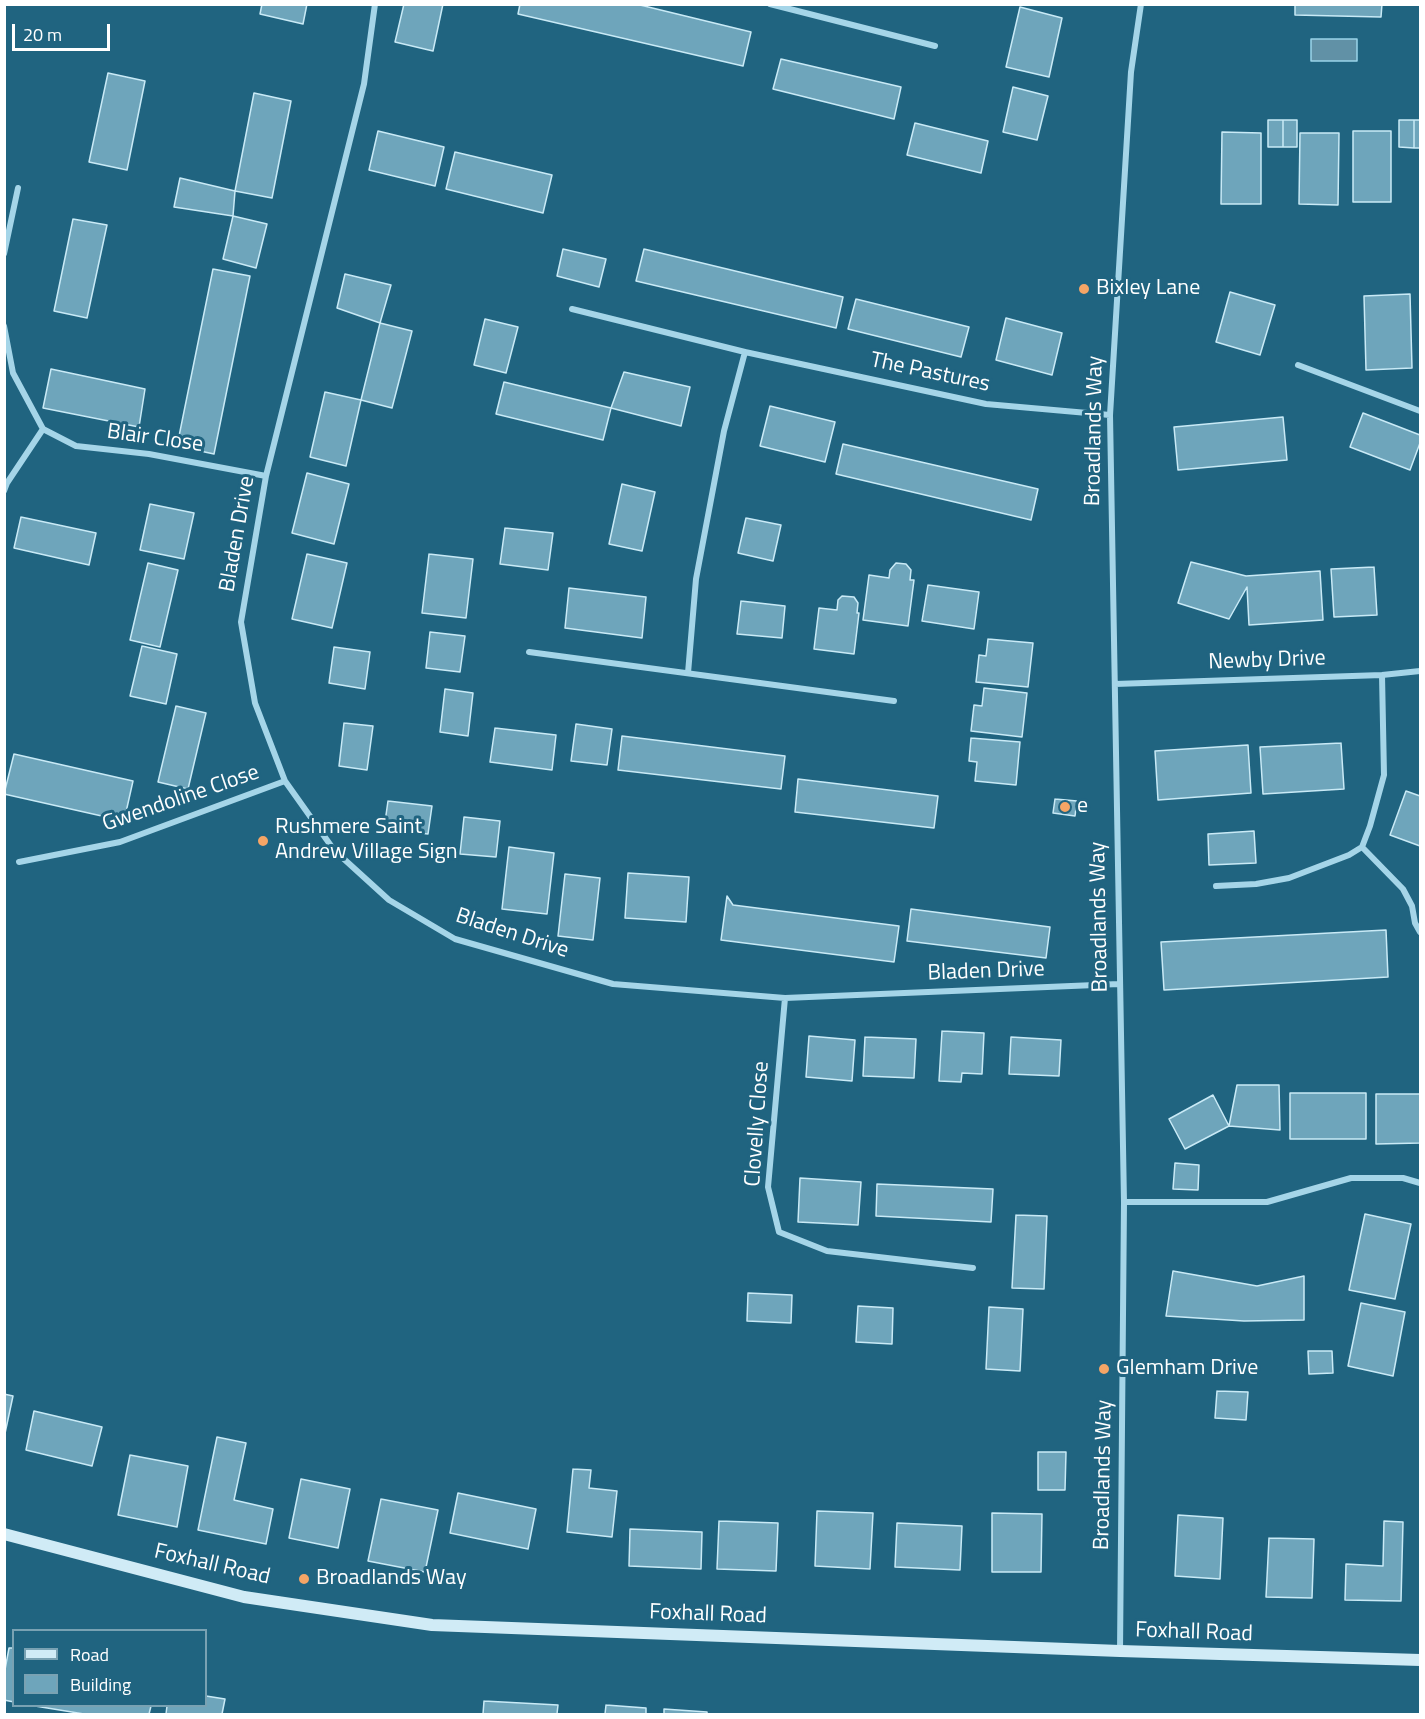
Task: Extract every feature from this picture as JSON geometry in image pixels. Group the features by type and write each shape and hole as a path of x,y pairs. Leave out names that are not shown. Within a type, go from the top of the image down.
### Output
{"street":[{"name":"Bladen Drive","path":"375,4 364,84 266,476 241,622 255,703 285,781 333,850 389,900 455,939 613,984 785,998 1119,984"},
{"path":"770,4 935,46"},
{"name":"Broadlands Way","path":"1120,1651 1124,1202 1110,415 1131,72 1141,4"},
{"path":"4,254 18,188"},
{"name":"The Pastures","path":"572,309 745,352 987,404 1110,415"},
{"path":"4,326 14,374 43,429 4,491"},
{"path":"688,672 696,579 724,431 745,352"},
{"path":"1298,365 1420,411"},
{"name":"Blair Close","path":"43,429 76,446 149,454 266,476"},
{"path":"529,652 894,701"},
{"name":"Newby Drive","path":"1115,684 1382,675 1420,671"},
{"path":"1216,886 1256,884 1289,878 1349,855 1362,847 1384,775 1382,675"},
{"name":"Gwendoline Close","path":"19,862 120,842 285,781"},
{"path":"1362,847 1403,889 1412,906 1414,923 1420,932"},
{"name":"Clovelly Close","path":"785,998 768,1187 779,1232 827,1251 973,1268"},
{"path":"1124,1202 1266,1202 1351,1178 1403,1178 1420,1183"},
{"name":"Foxhall Road","path":"4,1534 243,1597 432,1625 1420,1660"}],"water":[{"path":"1311,39 1357,39 1357,61 1311,61"}],"building":[{"path":"262,4 307,4 303,24 260,14"},
{"path":"404,4 443,4 433,51 395,42"},
{"path":"520,4 636,4 751,32 743,66 518,14"},
{"path":"1295,4 1382,4 1381,17 1295,15"},
{"path":"1020,7 1062,18 1049,77 1006,67"},
{"path":"781,59 901,87 894,119 773,89"},
{"path":"108,73 145,81 127,170 89,162"},
{"path":"1013,87 1048,96 1037,140 1003,132"},
{"path":"254,93 291,101 272,198 235,191"},
{"path":"1268,120 1283,120 1283,147 1268,147"},
{"path":"1283,120 1297,120 1297,147 1283,147"},
{"path":"1399,120 1414,120 1414,148 1399,147"},
{"path":"1414,120 1420,120 1420,148 1414,148"},
{"path":"915,123 988,141 981,173 907,155"},
{"path":"378,131 444,147 435,186 369,170"},
{"path":"1353,131 1391,131 1391,202 1353,202"},
{"path":"1222,132 1261,133 1261,204 1221,204"},
{"path":"1300,133 1339,133 1338,205 1299,204"},
{"path":"455,152 552,175 543,213 446,189"},
{"path":"180,178 235,191 233,216 174,207"},
{"path":"233,216 267,224 256,268 223,259"},
{"path":"73,219 107,225 87,318 54,311"},
{"path":"563,249 606,259 599,287 557,276"},
{"path":"644,249 843,297 836,328 636,281"},
{"path":"213,269 250,276 214,454 177,446"},
{"path":"345,274 391,285 380,323 337,308"},
{"path":"1230,292 1275,305 1260,355 1216,342"},
{"path":"1410,294 1412,368 1366,370 1364,296"},
{"path":"856,299 969,327 961,357 848,329"},
{"path":"1006,318 1062,333 1052,375 996,360"},
{"path":"485,319 518,327 506,373 474,365"},
{"path":"380,323 412,331 392,408 361,400"},
{"path":"51,369 145,389 139,427 43,408"},
{"path":"624,372 690,387 681,426 611,408"},
{"path":"504,382 611,408 603,440 496,414"},
{"path":"325,392 361,400 346,466 310,457"},
{"path":"770,406 835,422 825,462 760,446"},
{"path":"1363,413 1420,435 1420,443 1410,470 1350,447"},
{"path":"1283,417 1287,460 1178,470 1174,427"},
{"path":"843,444 1038,489 1031,520 836,474"},
{"path":"307,473 349,484 334,544 292,533"},
{"path":"622,484 655,492 642,551 609,544"},
{"path":"150,504 194,513 184,559 140,550"},
{"path":"21,517 96,533 89,565 14,548"},
{"path":"746,518 781,525 773,561 738,553"},
{"path":"505,528 553,533 548,570 500,564"},
{"path":"307,554 347,563 332,628 292,619"},
{"path":"429,554 473,559 466,618 422,613"},
{"path":"1191,562 1246,576 1320,571 1323,620 1249,625 1247,587 1229,619 1178,603"},
{"path":"148,563 178,570 160,647 130,640"},
{"path":"896,563 906,564 911,570 910,580 914,580 908,626 863,620 869,575 889,578 890,570"},
{"path":"1374,567 1377,615 1334,617 1331,569"},
{"path":"928,585 979,592 974,629 922,621"},
{"path":"569,588 646,597 642,638 565,628"},
{"path":"842,596 854,597 858,603 854,654 814,649 819,608 837,610 838,600"},
{"path":"741,601 785,606 782,638 737,634"},
{"path":"430,632 465,636 460,672 426,668"},
{"path":"988,639 1033,643 1028,687 976,682 979,655 986,656"},
{"path":"142,646 177,654 166,704 130,696"},
{"path":"334,647 370,652 365,689 329,683"},
{"path":"984,688 1027,693 1022,737 971,731 974,705 982,706"},
{"path":"445,689 473,693 468,736 440,732"},
{"path":"176,706 206,713 188,789 158,782"},
{"path":"344,723 373,726 367,770 339,766"},
{"path":"576,724 612,729 607,765 571,761"},
{"path":"495,728 556,735 552,770 490,762"},
{"path":"622,736 785,756 781,789 618,770"},
{"path":"971,738 1020,742 1016,785 975,781 977,762 969,761"},
{"path":"1341,743 1344,789 1263,794 1260,747"},
{"path":"1248,745 1251,793 1158,800 1155,751"},
{"path":"14,754 133,781 124,821 4,794"},
{"path":"798,779 938,796 934,828 795,812"},
{"path":"1406,791 1420,796 1420,846 1390,835"},
{"name":"e","path":"1055,799 1077,801 1075,816 1053,813"},
{"path":"388,801 432,806 428,834 384,829"},
{"path":"464,817 500,821 496,857 460,854"},
{"path":"1254,831 1256,863 1209,865 1208,834"},
{"path":"509,847 554,853 547,914 502,909"},
{"path":"628,873 689,877 686,922 625,918"},
{"path":"565,874 600,878 593,940 558,936"},
{"path":"727,896 733,905 899,926 894,962 721,940"},
{"path":"911,909 1050,927 1046,958 907,941"},
{"path":"1386,930 1388,977 1164,990 1161,942"},
{"path":"942,1031 984,1033 982,1074 962,1073 961,1082 939,1081"},
{"path":"809,1036 855,1040 852,1081 806,1077"},
{"path":"865,1037 916,1039 914,1078 863,1076"},
{"path":"1011,1037 1061,1040 1059,1076 1009,1074"},
{"path":"1237,1085 1279,1085 1280,1130 1229,1126"},
{"path":"1290,1093 1366,1093 1366,1139 1290,1139"},
{"path":"1376,1094 1420,1094 1420,1143 1376,1144"},
{"path":"1213,1095 1229,1126 1185,1149 1169,1119"},
{"path":"1175,1163 1199,1165 1198,1190 1173,1189"},
{"path":"800,1178 861,1182 858,1225 798,1222"},
{"path":"877,1184 993,1189 991,1222 876,1216"},
{"path":"1365,1214 1411,1224 1395,1299 1349,1290"},
{"path":"1016,1215 1047,1216 1044,1289 1012,1288"},
{"path":"1173,1271 1257,1286 1304,1276 1304,1320 1244,1321 1166,1316"},
{"path":"748,1293 792,1295 791,1323 747,1321"},
{"path":"1361,1303 1405,1312 1393,1376 1348,1366"},
{"path":"858,1306 893,1308 892,1344 856,1342"},
{"path":"989,1307 1023,1309 1020,1371 986,1369"},
{"path":"1308,1351 1332,1351 1333,1373 1309,1374"},
{"path":"1217,1391 1248,1392 1246,1420 1215,1418"},
{"path":"4,1394 13,1396 4,1438"},
{"path":"34,1411 102,1427 92,1466 26,1450"},
{"path":"217,1437 246,1443 234,1500 273,1509 266,1544 198,1530"},
{"path":"1038,1452 1066,1452 1065,1490 1038,1490"},
{"path":"130,1455 188,1466 177,1527 118,1515"},
{"path":"573,1469 591,1470 589,1488 617,1491 612,1537 567,1532"},
{"path":"301,1479 350,1489 338,1548 289,1538"},
{"path":"458,1493 536,1509 528,1549 450,1533"},
{"path":"381,1499 438,1510 425,1572 368,1561"},
{"path":"817,1511 873,1513 870,1569 815,1566"},
{"path":"992,1513 1042,1514 1041,1572 992,1572"},
{"path":"1178,1515 1223,1518 1220,1579 1175,1576"},
{"path":"719,1521 778,1523 776,1571 717,1569"},
{"path":"1384,1521 1403,1522 1401,1601 1345,1600 1346,1564 1383,1566"},
{"path":"897,1523 962,1526 960,1570 895,1567"},
{"path":"630,1529 702,1532 701,1569 629,1566"},
{"path":"1269,1538 1314,1539 1312,1598 1266,1597"},
{"path":"9,1648 12,1648 12,1702 4,1700 4,1675"},
{"path":"207,1696 225,1699 222,1714 166,1714 167,1707 207,1707"},
{"path":"484,1701 558,1705 557,1714 483,1714"},
{"path":"606,1705 646,1708 646,1714 605,1714"},
{"path":"41,1707 151,1707 149,1714 84,1714"},
{"path":"664,1709 707,1712 707,1714 664,1714"}],"place":[{"name":"Bixley Lane","path":"1084,289"},
{"name":"e","path":"1065,807"},
{"name":"Rushmere Saint Andrew Village Sign","path":"263,841"},
{"name":"Glemham Drive","path":"1104,1369"},
{"name":"Broadlands Way","path":"304,1579"}]}
